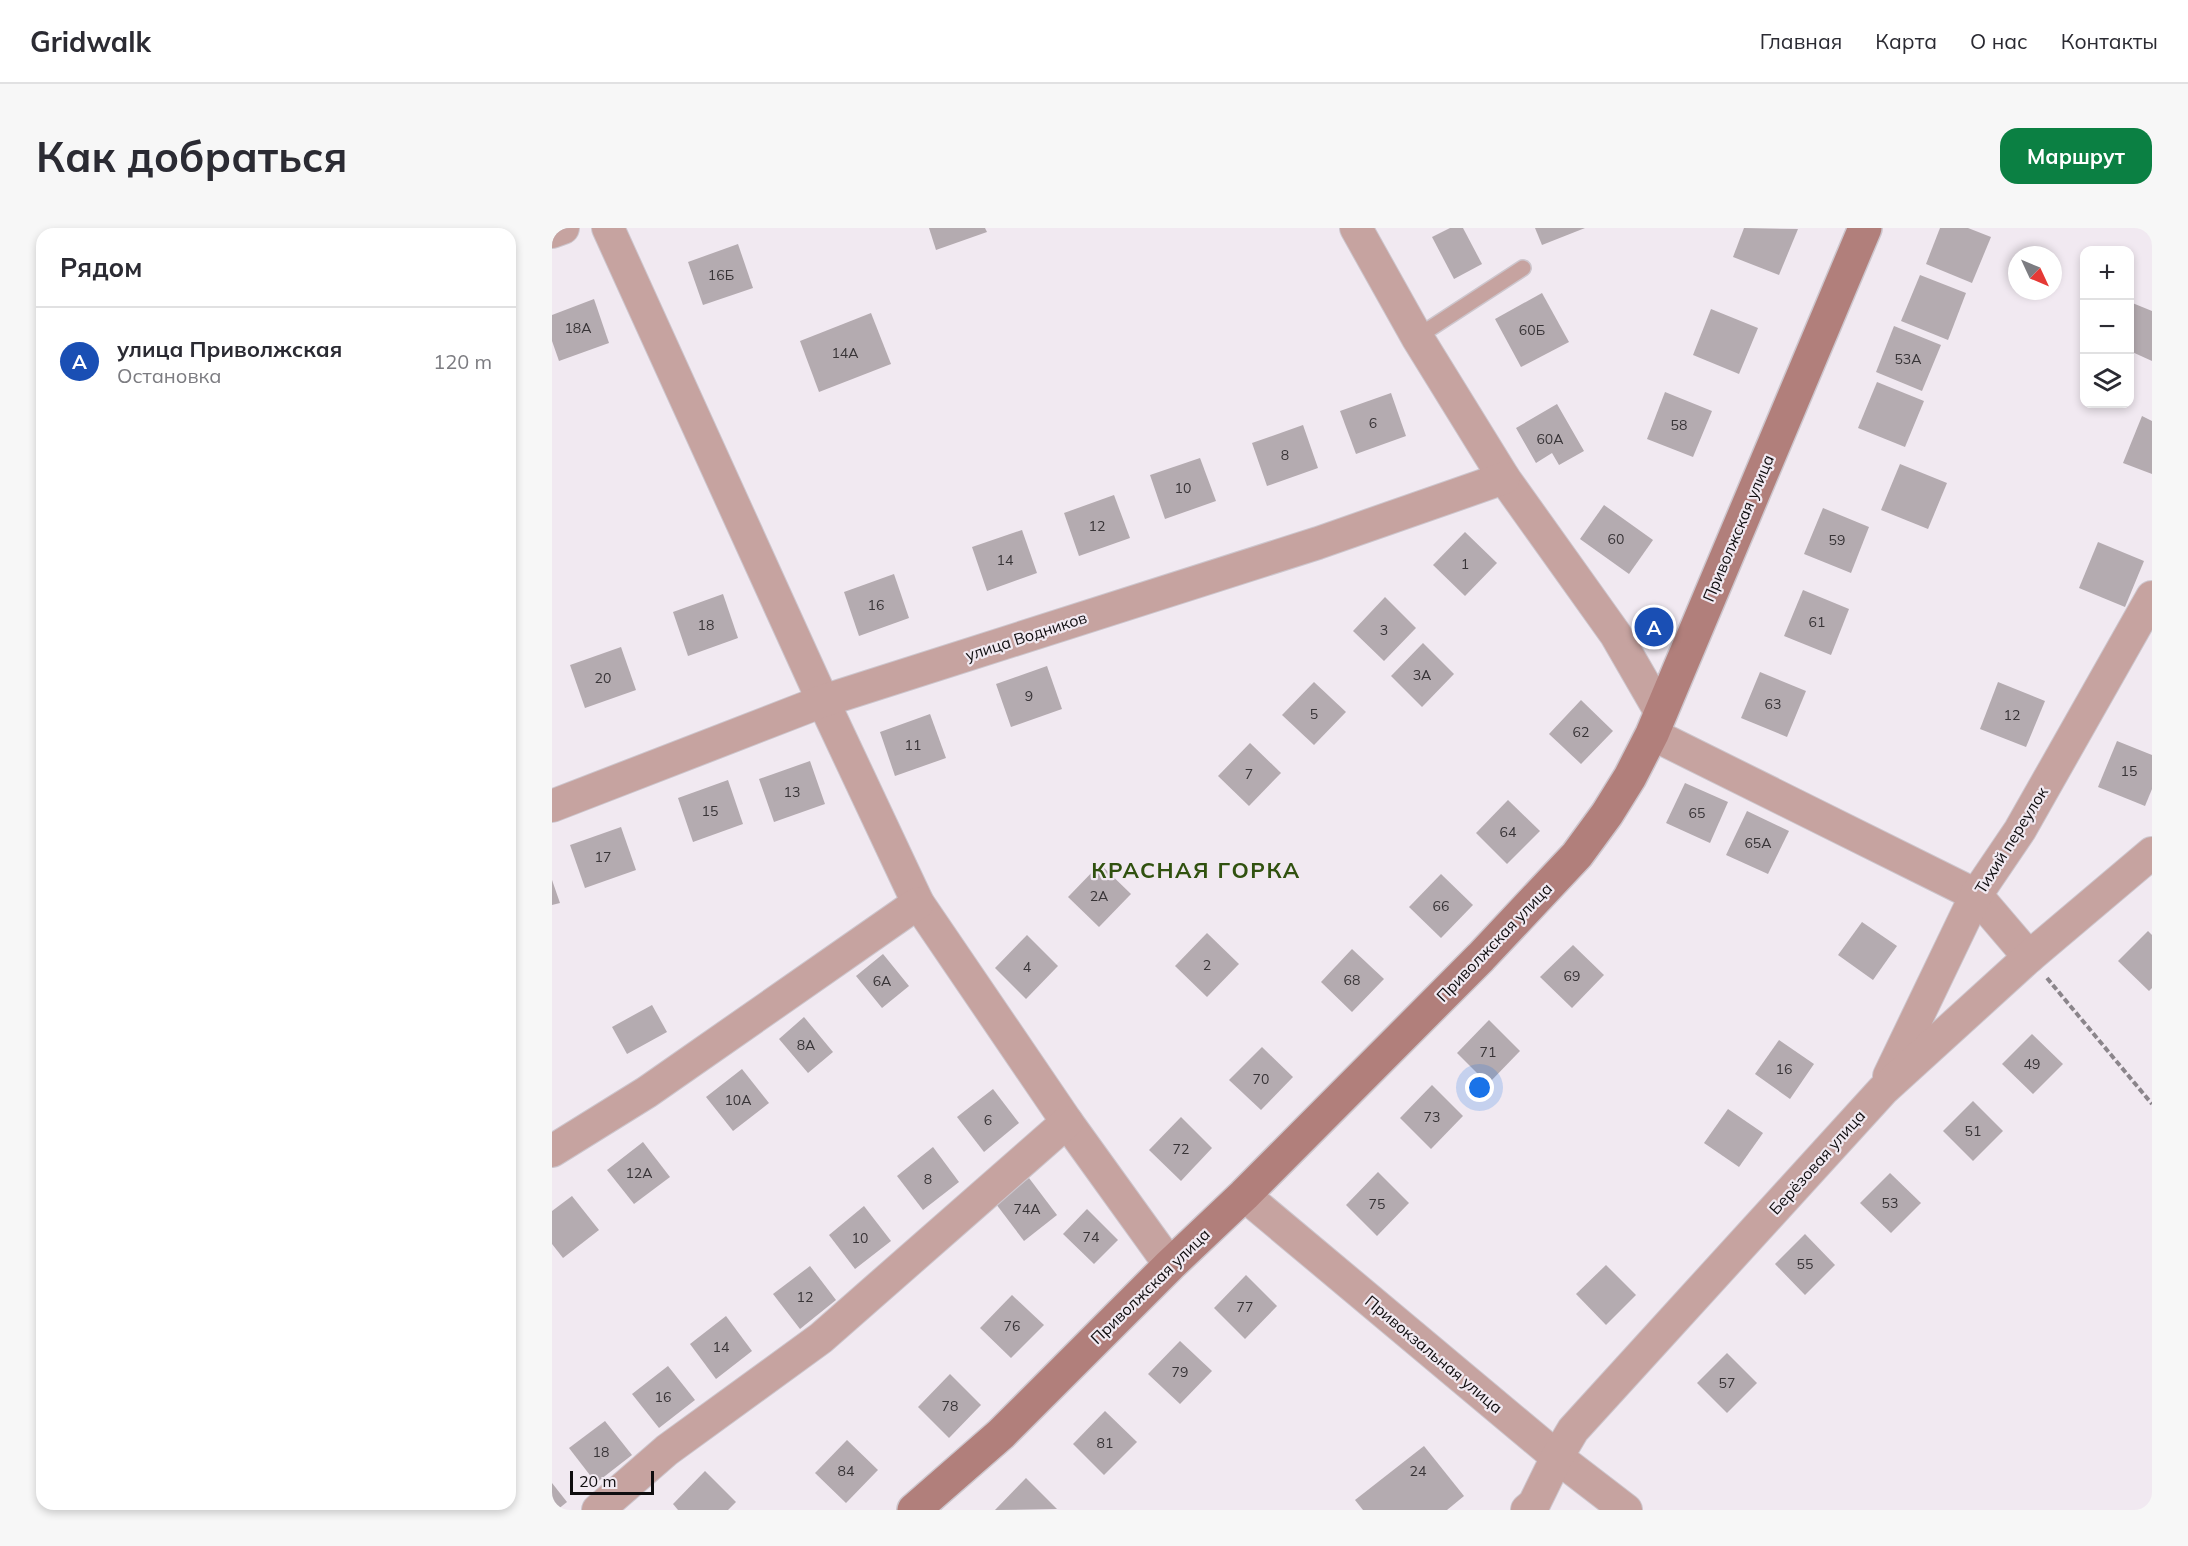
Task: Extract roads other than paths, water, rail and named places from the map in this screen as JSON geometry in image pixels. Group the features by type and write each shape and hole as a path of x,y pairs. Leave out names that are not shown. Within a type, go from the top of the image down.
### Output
{"main road":[{"name":"Приволжская улица","path":"914,1510 1001,1434 1170,1265 1244,1196 1481,957 1577,855 1630,777 1656,723 1864,228"}],"street":[{"path":"552,232 563,228"},
{"path":"608,228 823,702 918,903 1067,1122 1170,1265"},
{"path":"1356,228 1417,337 1504,478 1616,635 1656,723 1976,895 2029,957"},
{"name":"улица Водников","path":"552,806 823,702 1318,543 1504,478"},
{"name":"Тихий переулок","path":"1883,1090 1976,895 2020,830 2152,597"},
{"name":"Берёзовая улица","path":"1527,1510 1534,1504 1573,1430 1883,1090 2029,957 2152,853"},
{"path":"552,1151 647,1092 918,903"},
{"path":"598,1510 667,1450 821,1338 1067,1122"},
{"name":"Привокзальная улица","path":"1244,1196 1557,1457 1626,1510"}],"lane":[{"path":"1417,337 1522,268"}],"place":[{"name":"улица Приволжская","path":"1654,627"}],"district":[{"name":"КРАСНАЯ ГОРКА","path":"1196,870"}]}
